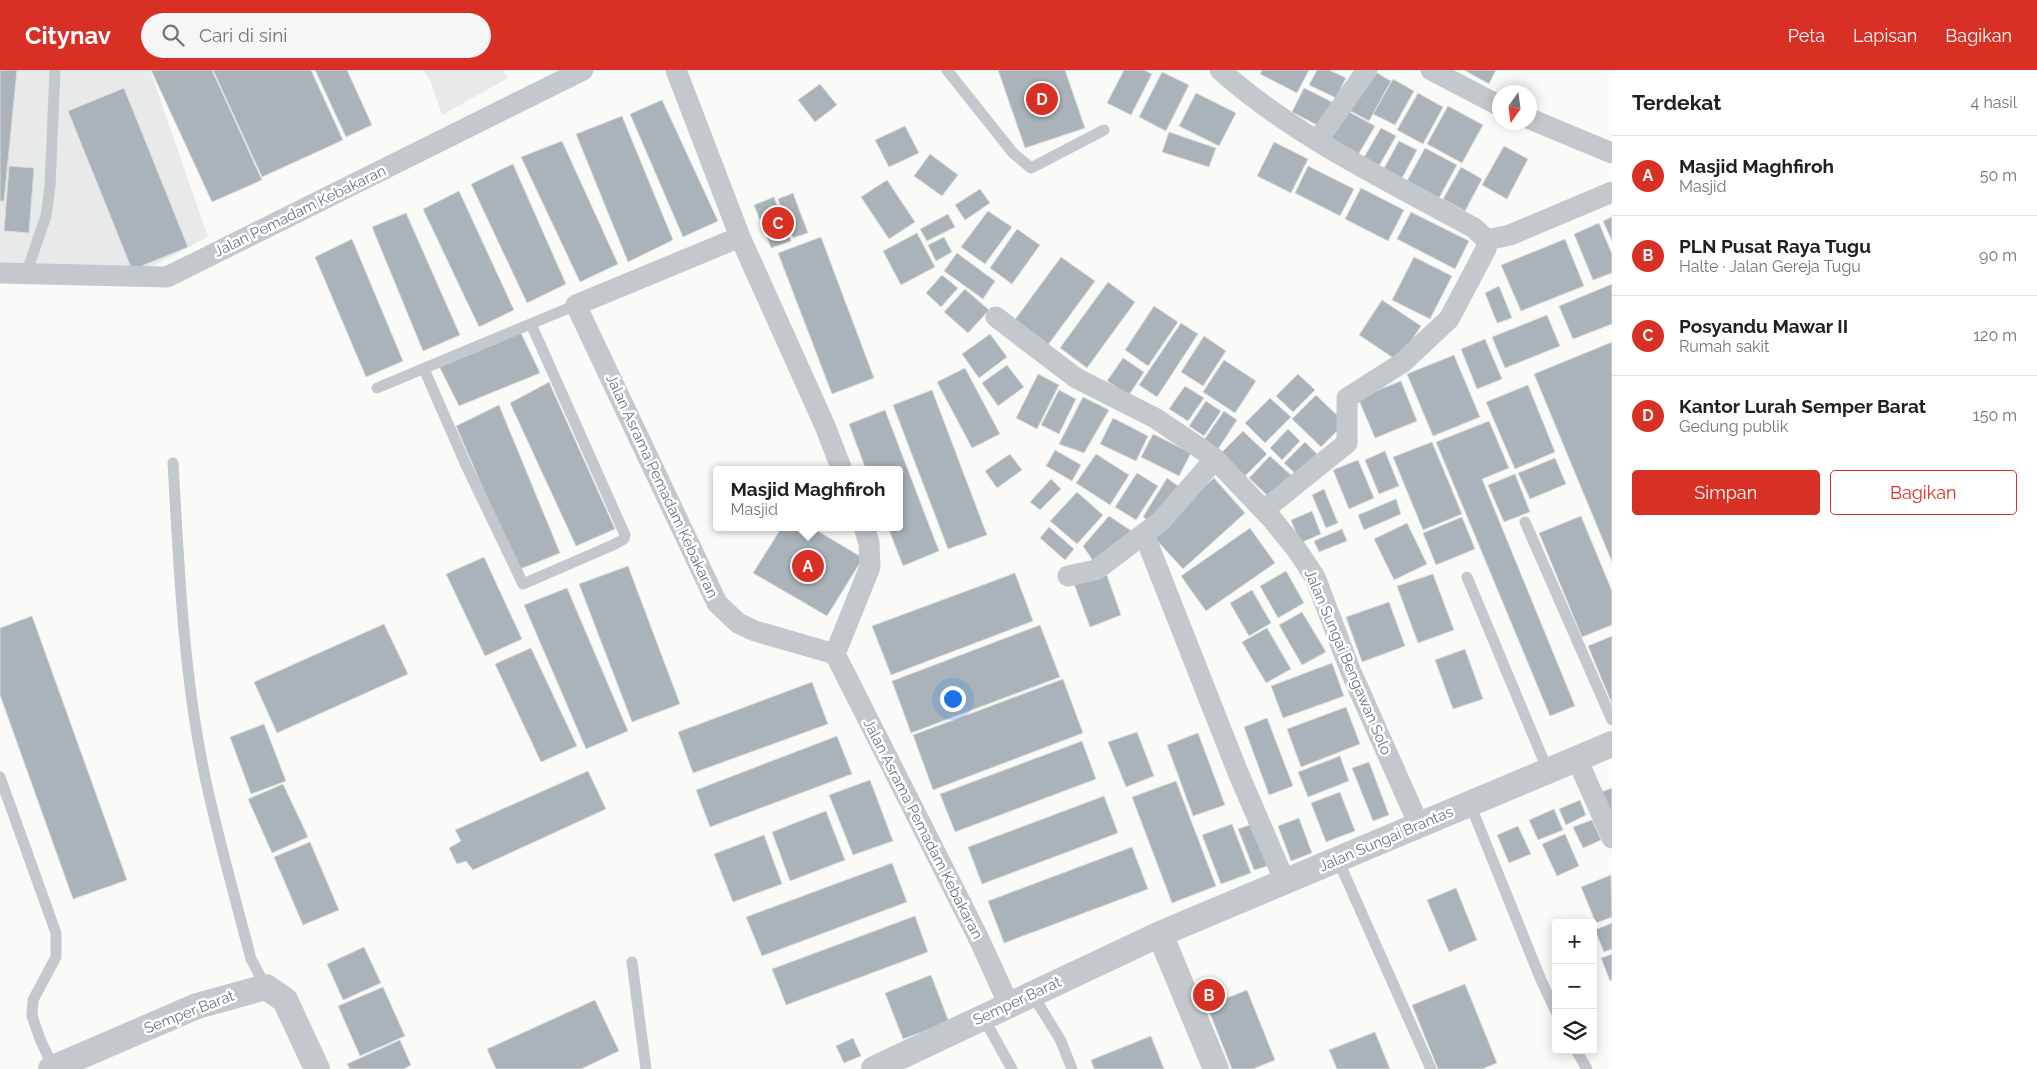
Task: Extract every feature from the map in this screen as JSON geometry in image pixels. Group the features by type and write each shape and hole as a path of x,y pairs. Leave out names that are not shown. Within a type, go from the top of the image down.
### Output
{"street":[{"name":"Jalan Pemadam Kebakaran","path":"0,273 167,277 583,70"},
{"path":"676,70 740,237 825,426 840,466"},
{"path":"1220,70 1240,88 1316,142 1474,228 1487,240"},
{"path":"1316,142 1368,70"},
{"path":"1431,70 1492,102"},
{"path":"1537,122 1612,152"},
{"path":"1487,240 1510,235 1612,192"},
{"path":"576,305 740,237"},
{"path":"1264,510 1347,443 1347,398 1402,363 1449,319 1486,249 1487,240"},
{"name":"Jalan Asrama Pemadam Kebakaran","path":"576,305 717,603 738,623 755,631 835,654 979,939 1020,1000"},
{"name":"Jalan Sungai Bengawan Solo","path":"996,317 1076,378 1155,418 1215,459 1264,510 1297,550 1315,577 1351,672 1420,825"},
{"path":"1068,576 1096,570 1161,521 1215,459"},
{"path":"835,654 870,567 869,543 865,531"},
{"path":"1148,544 1237,770 1285,882"},
{"name":"Jalan Sungai Brantas","path":"1160,934 1612,744"},
{"path":"1577,759 1612,838"},
{"path":"1160,934 1216,1069"},
{"name":"Semper Barat","path":"874,1069 1160,934"},
{"path":"266,987 285,1000 317,1069"},
{"name":"Semper Barat","path":"53,1069 197,1006 266,987"}],"lane":[{"path":"26,274 46,216 50,186 55,70"},
{"path":"946,70 1013,153 1031,168 1104,130"},
{"path":"377,388 576,305"},
{"path":"424,369 466,465 523,584 624,539 624,535 531,324"},
{"path":"173,463 182,607 190,685 204,771 252,959 266,987"},
{"path":"1525,522 1612,720"},
{"path":"1467,576 1548,771"},
{"path":"0,777 56,933 56,957 33,1000 32,1016 53,1069"},
{"path":"1470,804 1544,989 1554,1009"},
{"path":"1338,860 1431,1069"},
{"path":"632,962 646,1069"},
{"path":"1020,1000 1060,1039 1072,1069"},
{"path":"983,1017 1012,1069"},
{"path":"1578,1054 1587,1069"}],"shaded area":[{"path":"0,70 150,70 208,237 149,268 0,264"},
{"path":"423,70 503,70 508,78 442,115 430,80"}],"building":[{"path":"0,70 17,70 4,201 0,201"},
{"path":"151,70 212,70 262,180 212,202"},
{"path":"213,70 311,70 343,140 262,177"},
{"path":"315,70 347,70 372,125 346,137"},
{"path":"998,70 1065,70 1085,128 1025,148"},
{"path":"1124,70 1144,70 1152,74 1131,115 1107,103"},
{"path":"1262,70 1309,70 1297,93 1260,74"},
{"path":"1317,70 1329,70 1346,78 1336,98 1309,85"},
{"path":"1372,70 1391,81 1369,121 1347,109"},
{"path":"1464,70 1496,70 1489,84"},
{"path":"1162,72 1189,85 1166,131 1139,117"},
{"path":"1393,79 1414,91 1395,125 1373,114"},
{"path":"820,84 837,105 815,122 798,100"},
{"path":"124,88 188,247 132,270 68,111"},
{"path":"1304,88 1332,102 1319,126 1292,112"},
{"path":"1196,93 1236,113 1219,146 1179,126"},
{"path":"1418,93 1443,107 1423,144 1397,130"},
{"path":"662,100 718,221 683,237 630,114"},
{"path":"1448,106 1483,125 1462,163 1427,144"},
{"path":"1344,109 1375,126 1355,160 1325,143"},
{"path":"622,116 673,240 628,262 576,134"},
{"path":"905,126 919,153 889,167 875,140"},
{"path":"1381,128 1396,136 1378,168 1363,159"},
{"path":"1169,132 1216,148 1209,167 1162,152"},
{"path":"562,141 618,264 580,282 521,157"},
{"path":"1399,141 1417,150 1400,182 1382,172"},
{"path":"1274,142 1308,159 1291,193 1257,176"},
{"path":"1504,146 1528,159 1507,199 1482,185"},
{"path":"1425,148 1457,165 1439,198 1407,181"},
{"path":"930,154 958,175 942,196 914,176"},
{"path":"513,164 566,284 527,303 471,184"},
{"path":"9,166 34,168 29,233 4,231"},
{"path":"1308,166 1354,189 1340,216 1295,193"},
{"path":"1461,167 1482,179 1465,211 1443,199"},
{"path":"887,180 915,222 889,239 861,197"},
{"path":"1361,188 1404,210 1388,241 1345,219"},
{"path":"980,189 990,203 965,220 955,205"},
{"path":"459,191 514,310 479,327 423,209"},
{"path":"793,193 808,233 793,238 778,199"},
{"path":"774,197 791,241 771,248 754,205"},
{"path":"988,211 1012,227 985,264 961,247"},
{"path":"1411,212 1469,241 1455,269 1397,239"},
{"path":"406,213 460,335 423,351 372,227"},
{"path":"948,214 955,227 927,241 920,229"},
{"path":"1612,217 1612,241 1603,221"},
{"path":"1599,223 1612,254 1612,273 1593,280 1574,234"},
{"path":"1017,229 1040,245 1012,284 990,268"},
{"path":"917,233 935,267 901,285 883,251"},
{"path":"821,237 874,378 832,394 778,253"},
{"path":"944,237 952,252 936,261 928,245"},
{"path":"352,239 403,361 366,377 315,257"},
{"path":"1565,239 1584,286 1521,311 1501,265"},
{"path":"957,253 995,281 983,299 944,271"},
{"path":"1061,257 1095,281 1048,345 1014,321"},
{"path":"1414,257 1452,276 1430,319 1392,300"},
{"path":"942,275 958,288 941,307 926,293"},
{"path":"1108,282 1135,302 1087,368 1060,348"},
{"path":"1612,284 1612,324 1573,339 1559,306"},
{"path":"1499,286 1512,318 1497,323 1485,293"},
{"path":"965,289 989,310 968,333 944,312"},
{"path":"1382,300 1421,326 1398,361 1359,335"},
{"path":"1154,306 1178,322 1148,366 1125,350"},
{"path":"1547,315 1560,346 1505,368 1492,337"},
{"path":"1181,323 1198,334 1157,397 1139,385"},
{"path":"520,331 540,373 459,406 439,366"},
{"path":"990,334 1007,357 979,378 962,354"},
{"path":"1204,336 1226,351 1203,386 1181,372"},
{"path":"1485,339 1502,379 1477,389 1461,349"},
{"path":"1612,342 1612,562 1534,374"},
{"path":"1454,355 1480,417 1433,436 1407,374"},
{"path":"1123,358 1144,372 1129,395 1107,381"},
{"path":"1224,360 1256,381 1235,413 1203,392"},
{"path":"1007,365 1024,387 998,406 982,383"},
{"path":"965,368 1000,434 972,448 937,382"},
{"path":"1038,374 1059,385 1037,429 1016,418"},
{"path":"1298,374 1315,390 1293,412 1276,396"},
{"path":"1401,381 1417,421 1375,438 1358,398"},
{"path":"549,382 615,529 576,546 510,403"},
{"path":"1528,385 1555,452 1515,469 1486,402"},
{"path":"1185,386 1204,398 1188,421 1169,409"},
{"path":"932,390 987,535 948,549 893,405"},
{"path":"1059,390 1076,399 1059,434 1041,425"},
{"path":"1316,395 1345,423 1321,447 1292,419"},
{"path":"1083,397 1109,410 1084,453 1059,444"},
{"path":"1270,398 1291,417 1265,443 1245,423"},
{"path":"1206,401 1221,411 1204,436 1189,426"},
{"path":"499,405 560,553 518,570 456,426"},
{"path":"885,410 939,551 903,566 890,531 903,531 903,466 865,466 849,424"},
{"path":"1224,411 1237,420 1218,449 1204,440"},
{"path":"1113,418 1148,436 1136,461 1100,444"},
{"path":"1489,421 1509,468 1482,479 1575,706 1550,716 1436,442"},
{"path":"1288,429 1300,441 1282,460 1270,448"},
{"path":"1243,431 1267,454 1244,477 1220,454"},
{"path":"1153,434 1191,453 1179,476 1141,457"},
{"path":"1305,442 1317,454 1297,475 1284,463"},
{"path":"1432,442 1462,514 1423,530 1393,457"},
{"path":"1055,450 1081,465 1072,481 1046,466"},
{"path":"1385,451 1399,486 1379,494 1365,460"},
{"path":"1010,454 1022,470 997,488 985,471"},
{"path":"1096,454 1129,475 1110,505 1076,483"},
{"path":"1270,456 1293,477 1271,499 1249,478"},
{"path":"1555,458 1566,484 1530,499 1518,473"},
{"path":"1358,460 1374,498 1349,509 1333,470"},
{"path":"1137,473 1158,486 1136,520 1115,507"},
{"path":"1515,474 1530,512 1504,522 1488,485"},
{"path":"1167,478 1178,486 1154,524 1143,517"},
{"path":"1214,478 1245,513 1183,569 1151,534"},
{"path":"1051,479 1061,489 1040,510 1030,502"},
{"path":"1324,489 1338,523 1326,528 1312,495"},
{"path":"1077,492 1103,515 1077,544 1050,521"},
{"path":"1396,499 1401,514 1364,530 1358,515"},
{"path":"1312,511 1321,534 1300,543 1291,520"},
{"path":"1109,516 1139,536 1096,565 1083,546"},
{"path":"1581,516 1612,591 1612,625 1582,637 1539,533"},
{"path":"1462,517 1475,549 1436,565 1423,533"},
{"path":"1407,523 1427,564 1394,580 1374,539"},
{"path":"1049,527 1074,549 1065,560 1040,538"},
{"path":"1250,528 1275,563 1206,611 1181,576"},
{"path":"1342,529 1347,541 1319,552 1314,541"},
{"path":"779,531 818,531 863,558 827,616 753,573"},
{"path":"484,557 522,639 485,656 446,574"},
{"path":"628,566 680,704 632,722 579,584"},
{"path":"1105,570 1121,615 1090,627 1073,581"},
{"path":"1286,571 1304,603 1278,618 1260,586"},
{"path":"1015,573 1033,621 891,675 872,626"},
{"path":"1433,574 1454,630 1418,643 1397,586"},
{"path":"567,588 628,731 586,749 524,605"},
{"path":"1252,590 1271,623 1249,636 1230,603"},
{"path":"1389,602 1405,646 1362,662 1346,617"},
{"path":"1302,612 1326,652 1302,665 1279,625"},
{"path":"32,616 127,880 73,899 0,695 0,628"},
{"path":"384,624 408,674 277,733 254,682"},
{"path":"1040,625 1060,677 911,733 892,681"},
{"path":"1267,628 1291,669 1266,683 1242,642"},
{"path":"1612,636 1612,704 1588,646"},
{"path":"531,648 577,746 541,762 495,664"},
{"path":"1465,649 1483,699 1453,709 1435,660"},
{"path":"1332,663 1344,696 1283,718 1271,686"},
{"path":"1063,679 1083,733 933,790 913,735"},
{"path":"812,682 828,724 693,773 678,732"},
{"path":"1346,707 1360,744 1301,767 1287,729"},
{"path":"1267,718 1293,786 1269,795 1244,727"},
{"path":"264,724 286,781 251,794 230,737"},
{"path":"1137,732 1154,776 1126,787 1108,742"},
{"path":"1198,733 1225,805 1193,816 1167,745"},
{"path":"837,736 852,774 710,827 696,790"},
{"path":"1082,741 1096,779 955,832 940,794"},
{"path":"1340,756 1349,781 1308,797 1298,772"},
{"path":"1369,762 1389,815 1373,821 1352,768"},
{"path":"588,771 606,809 473,870 466,861 457,864 449,848 461,841 455,830"},
{"path":"870,780 893,841 853,855 829,795"},
{"path":"1176,781 1216,886 1172,903 1132,797"},
{"path":"283,784 308,837 272,853 248,799"},
{"path":"1612,788 1612,819 1601,792"},
{"path":"1340,792 1355,831 1326,842 1311,803"},
{"path":"1104,796 1118,833 982,884 968,847"},
{"path":"1580,800 1586,815 1566,825 1559,809"},
{"path":"1554,809 1563,830 1538,840 1529,820"},
{"path":"826,811 845,860 790,881 772,832"},
{"path":"1299,818 1312,853 1291,861 1278,826"},
{"path":"1592,820 1601,840 1583,848 1573,827"},
{"path":"1255,823 1271,865 1254,870 1238,829"},
{"path":"1232,824 1251,873 1221,884 1202,835"},
{"path":"1518,826 1531,854 1509,863 1497,835"},
{"path":"1565,834 1579,866 1557,876 1542,844"},
{"path":"764,835 782,884 733,902 714,854"},
{"path":"310,842 339,910 303,925 274,857"},
{"path":"1132,847 1148,889 1004,943 988,901"},
{"path":"892,863 907,902 762,956 746,917"},
{"path":"1611,875 1612,917 1597,923 1581,887"},
{"path":"1456,888 1477,940 1449,952 1427,900"},
{"path":"915,916 928,952 786,1005 772,969"},
{"path":"1612,923 1612,949 1604,952 1597,935 1597,929"},
{"path":"364,947 381,983 343,1000 327,964"},
{"path":"1612,954 1612,980 1610,981 1601,958"},
{"path":"931,975 949,1022 903,1039 885,993"},
{"path":"1465,984 1497,1063 1482,1069 1438,1069 1412,1005"},
{"path":"383,987 405,1036 360,1056 338,1006"},
{"path":"1247,990 1275,1060 1253,1069 1232,1069 1207,1006"},
{"path":"595,1000 619,1051 581,1069 496,1069 487,1049"},
{"path":"1375,1032 1390,1069 1337,1069 1329,1050"},
{"path":"1151,1036 1164,1069 1094,1069 1091,1060"},
{"path":"853,1038 861,1056 844,1063 836,1046"},
{"path":"400,1040 411,1065 404,1069 350,1069 347,1064"}],"place":[{"name":"Kantor Lurah Semper Barat","path":"1042,99"},
{"name":"Posyandu Mawar II","path":"778,223"},
{"name":"Masjid Maghfiroh","path":"808,566"},
{"name":"PLN Pusat Raya Tugu","path":"1209,995"}]}
